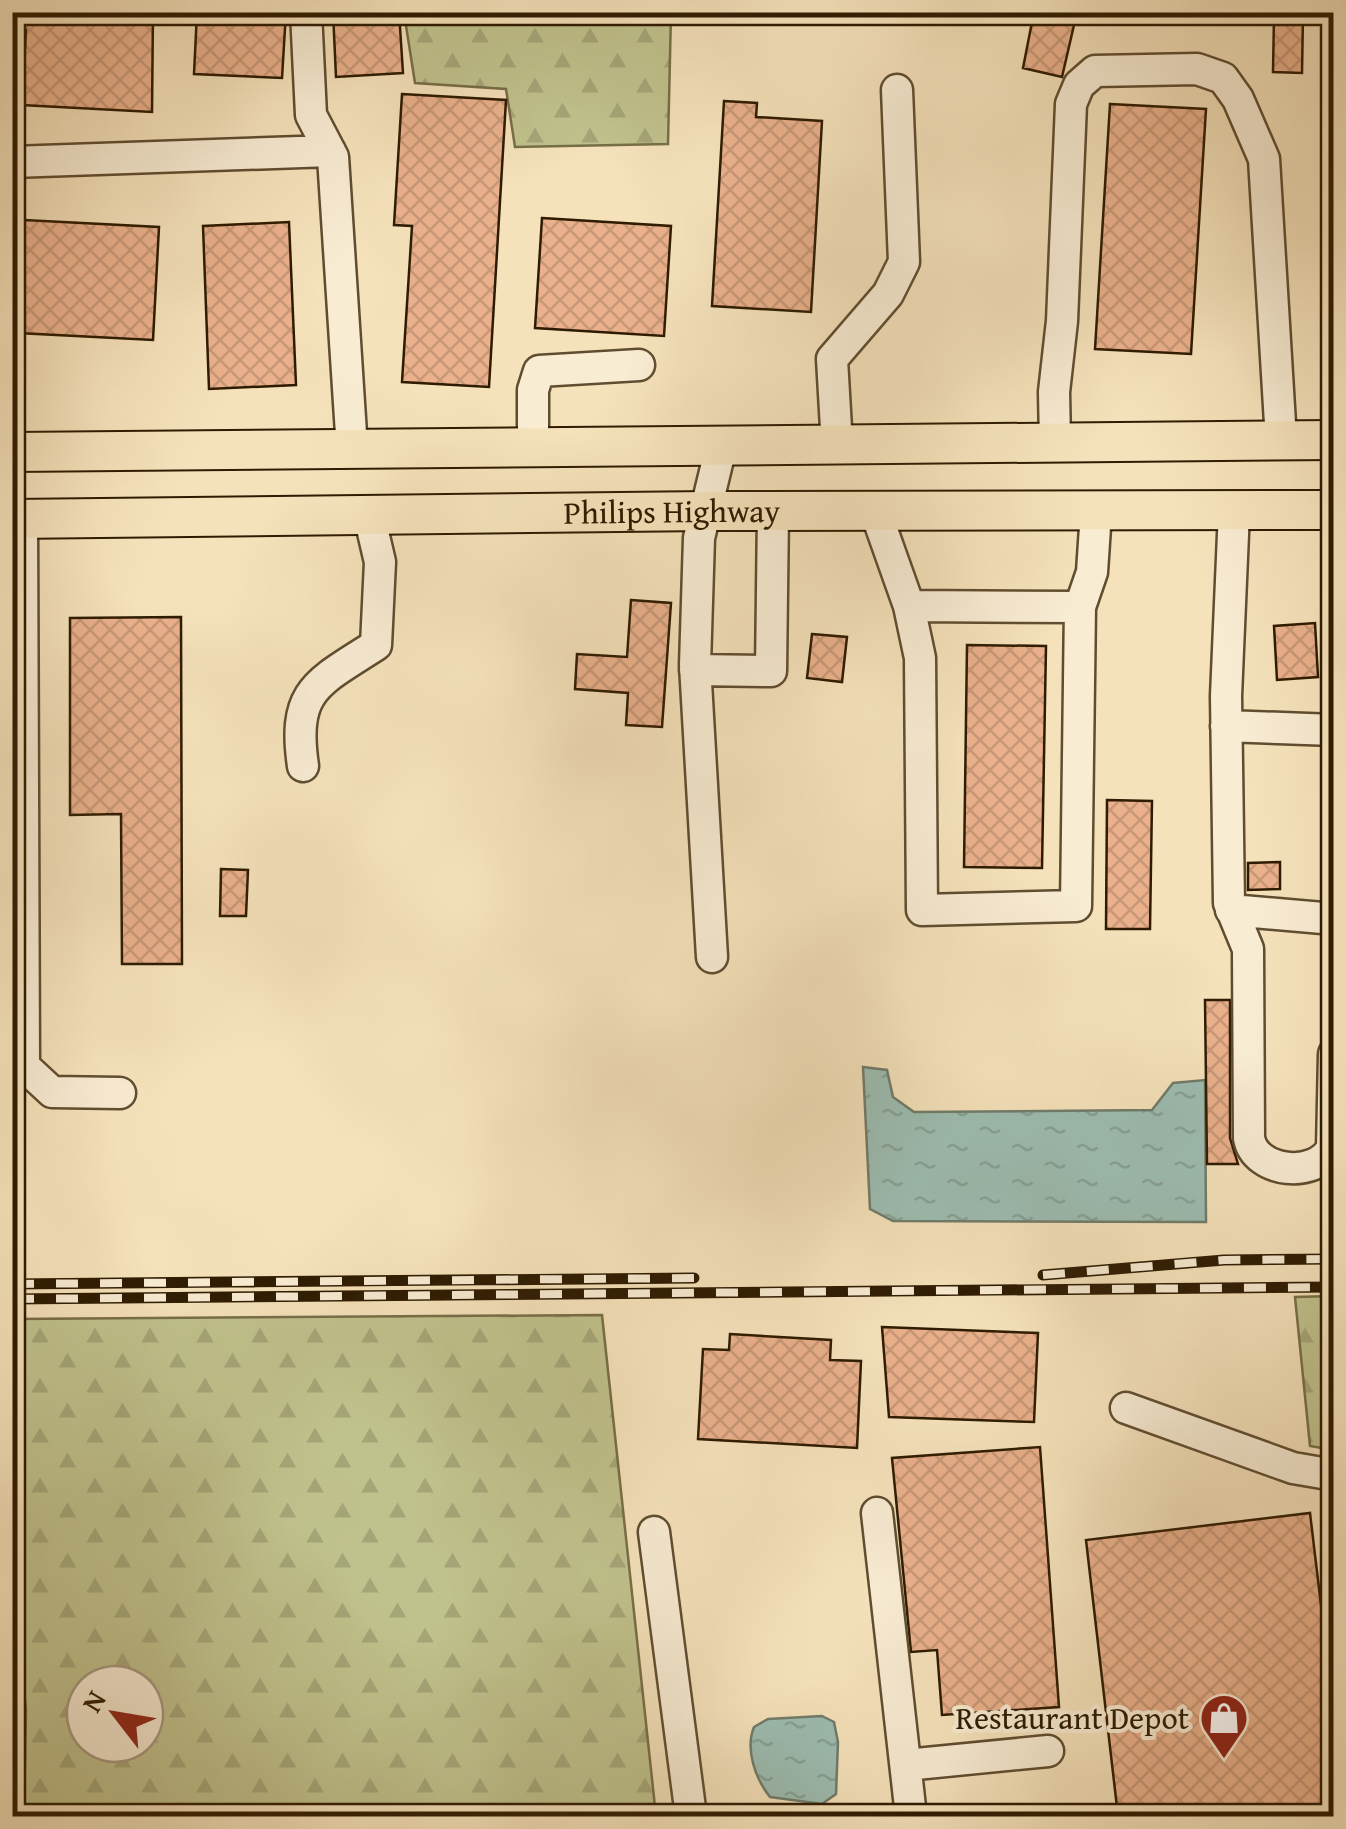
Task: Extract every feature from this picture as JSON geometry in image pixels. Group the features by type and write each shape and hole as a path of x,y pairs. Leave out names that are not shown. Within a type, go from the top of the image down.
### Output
{"main road":[{"name":"Philips Highway","path":"12,452 1334,440"},
{"name":"Philips Highway","path":"17,519 708,511 1334,510"}],"street":[{"path":"306,12 311,114 330,151 352,449"},
{"path":"1056,443 1066,148 1074,92 1095,71 1190,69 1223,78 1238,99 1264,160 1282,440"},
{"path":"837,446 832,359 888,294 907,247 897,90"},
{"path":"12,162 330,151"},
{"path":"533,448 533,390 539,372 640,365"},
{"path":"712,956 695,670 699,538 721,447"},
{"path":"1234,511 1226,726 1231,910 1248,949 1249,1138 1252,1152 1260,1161 1313,1167 1326,1159 1332,1148 1334,1054"},
{"path":"695,670 771,670 772,512"},
{"path":"876,513 909,606 920,658 922,910 1076,906 1080,607 1092,572 1096,512"},
{"path":"303,766 298,728 305,698 376,644 380,562 370,515"},
{"path":"17,519 24,1066 52,1092 120,1093"},
{"path":"909,606 1080,607"},
{"path":"1226,726 1334,730"},
{"path":"1231,910 1334,920"},
{"path":"1126,1408 1294,1468 1334,1475"},
{"path":"877,1513 911,1816"},
{"path":"654,1532 691,1816"},
{"path":"906,1765 1048,1750"}],"green space":[{"path":"404,13 671,13 668,144 515,147 506,89 415,83"},
{"path":"1334,1296 1333,1450 1310,1446 1295,1297"},
{"path":"602,1315 656,1816 24,1816 26,1709 12,1589 13,1319"}],"water":[{"path":"863,1067 887,1070 893,1097 914,1112 1152,1110 1173,1083 1205,1080 1206,1222 893,1221 870,1209"},
{"path":"822,1716 834,1722 838,1742 836,1794 822,1804 770,1797 753,1763 754,1727 768,1719"}],"building":[{"path":"12,12 153,12 152,112 22,105 26,30 12,29"},
{"path":"197,12 286,12 282,78 194,74"},
{"path":"333,12 399,12 403,73 336,77"},
{"path":"1274,16 1303,16 1302,73 1273,72"},
{"path":"1033,17 1074,25 1062,77 1023,68"},
{"path":"402,94 506,100 489,387 402,382 412,226 394,225"},
{"path":"724,101 757,103 756,117 822,121 811,312 712,306"},
{"path":"1110,104 1206,109 1191,354 1095,349"},
{"path":"542,218 671,226 664,336 535,328"},
{"path":"24,220 159,227 153,340 18,333"},
{"path":"289,222 296,385 209,389 203,226"},
{"path":"631,600 671,603 662,727 626,725 628,693 575,689 577,654 627,657"},
{"path":"181,617 182,964 122,964 121,814 70,815 70,618"},
{"path":"1315,623 1318,677 1277,680 1274,626"},
{"path":"812,634 847,637 842,682 807,678"},
{"path":"967,645 1046,646 1042,868 964,867"},
{"path":"1107,800 1152,801 1150,929 1106,929"},
{"path":"1280,862 1280,889 1248,890 1248,863"},
{"path":"221,869 248,870 246,916 220,916"},
{"path":"1205,1000 1230,1000 1230,1138 1238,1164 1207,1164"},
{"path":"882,1327 1038,1333 1034,1422 889,1417"},
{"path":"730,1334 831,1340 830,1360 861,1361 857,1448 698,1439 703,1349 729,1350"},
{"path":"1040,1447 1059,1707 942,1715 937,1650 911,1652 892,1458"},
{"path":"1310,1513 1334,1714 1334,1816 1118,1816 1086,1540"}],"railway":[{"path":"1043,1275 1224,1260 1334,1259"},
{"path":"12,1284 694,1278"},
{"path":"12,1299 1334,1287"}],"place":[{"name":"Restaurant Depot","path":"1224,1760"}]}
